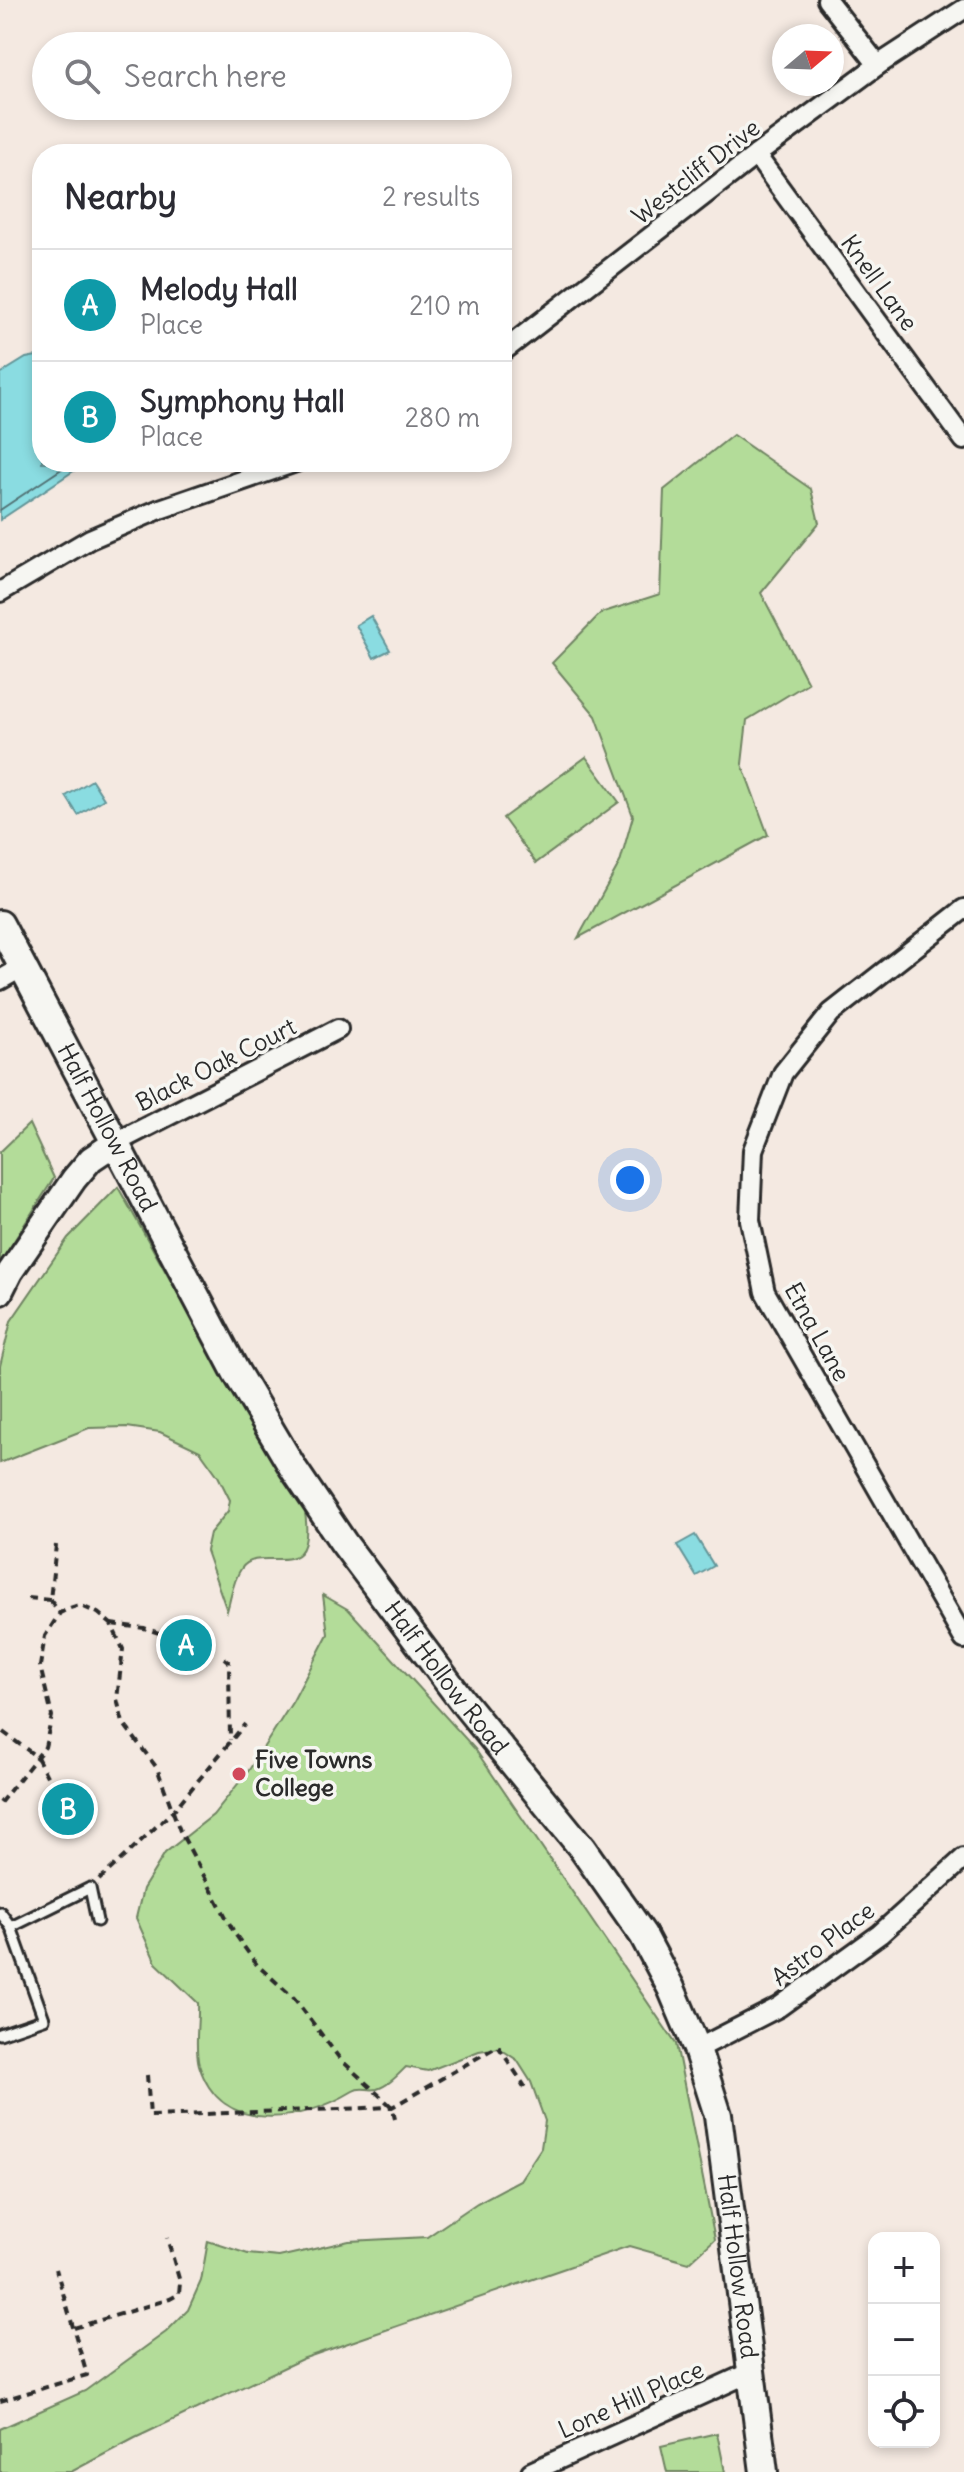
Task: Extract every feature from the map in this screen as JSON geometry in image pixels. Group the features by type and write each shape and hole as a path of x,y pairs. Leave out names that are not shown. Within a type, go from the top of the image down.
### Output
{"main road":[{"name":"Half Hollow Road","path":"0,924 11,974 115,1143 236,1372 293,1468 343,1542 454,1690 582,1848 643,1935 671,1988 713,2093 722,2139 764,2472"}],"street":[{"path":"827,0 878,65"},
{"name":"Westcliff Drive","path":"512,344 756,155 878,65 964,9"},
{"name":"Knell Lane","path":"756,155 964,440"},
{"path":"0,592 90,539 160,509 267,472"},
{"name":"Etna Lane","path":"964,909 831,1013 783,1073 753,1150 750,1220 765,1292 964,1639"},
{"name":"Black Oak Court","path":"115,1143 338,1029"},
{"path":"0,1292 10,1272 74,1179 91,1159 115,1143"},
{"name":"Astro Place","path":"697,2049 779,2007 880,1934 964,1858"},
{"name":"Lone Hill Place","path":"531,2472 751,2372"}],"lane":[{"path":"11,1927 90,1888 97,1921"},
{"path":"0,1912 11,1927 44,2019 0,2034"}],"path":[{"path":"56,1545 50,1600 60,1613"},
{"path":"28,1598 50,1600"},
{"path":"0,1803 45,1747 52,1716 40,1666 45,1636 60,1613 79,1605 98,1613 111,1624 123,1649 117,1699 123,1723 157,1768 173,1811 209,1887 245,1951 294,1998 340,2059 392,2107 395,2119"},
{"path":"111,1624 144,1628 171,1637"},
{"path":"224,1658 229,1662 230,1743"},
{"path":"90,1888 173,1811 245,1724"},
{"path":"3,1732 37,1757 51,1784"},
{"path":"147,2075 150,2116 392,2107 498,2046 524,2085 519,2088"},
{"path":"74,2328 179,2294 180,2282 167,2238"},
{"path":"0,2401 87,2375 56,2269"}],"green space":[{"path":"733,435 811,489 819,523 761,593 808,683 747,720 742,764 768,835 578,938 620,862 633,816 596,716 552,663 601,613 660,594 664,490"},
{"path":"586,757 619,802 536,863 503,818"},
{"path":"29,1124 54,1178 0,1263 0,1152"},
{"path":"118,1187 204,1340 304,1506 306,1532 303,1548 296,1556 285,1559 250,1561 238,1573 227,1611 206,1551 210,1533 228,1511 230,1500 200,1451 160,1432 127,1427 89,1428 0,1463 0,1366 11,1321 68,1238"},
{"path":"323,1595 349,1610 475,1749 676,2044 715,2239 689,2263 629,2246 302,2359 135,2438 71,2472 0,2472 0,2429 85,2391 166,2332 188,2310 201,2281 208,2241 248,2254 279,2257 349,2241 427,2237 477,2203 520,2180 541,2148 545,2121 531,2082 517,2060 499,2048 479,2051 428,2071 406,2067 381,2088 356,2090 333,2102 288,2115 265,2117 244,2113 225,2104 210,2088 199,2065 198,2003 156,1963 136,1918 143,1889 165,1853 213,1815 249,1770 293,1701 328,1634"},
{"path":"717,2433 725,2472 667,2472 661,2446"}],"water":[{"path":"32,357 32,472 72,472 0,520 0,374"},
{"path":"371,616 390,650 374,658 356,625"},
{"path":"92,780 104,799 78,815 66,796"},
{"path":"695,1535 714,1566 696,1576 677,1545"}],"place":[{"name":"Melody Hall","path":"186,1645"},
{"name":"Five Towns College","path":"239,1774"},
{"name":"Symphony Hall","path":"68,1809"}]}
